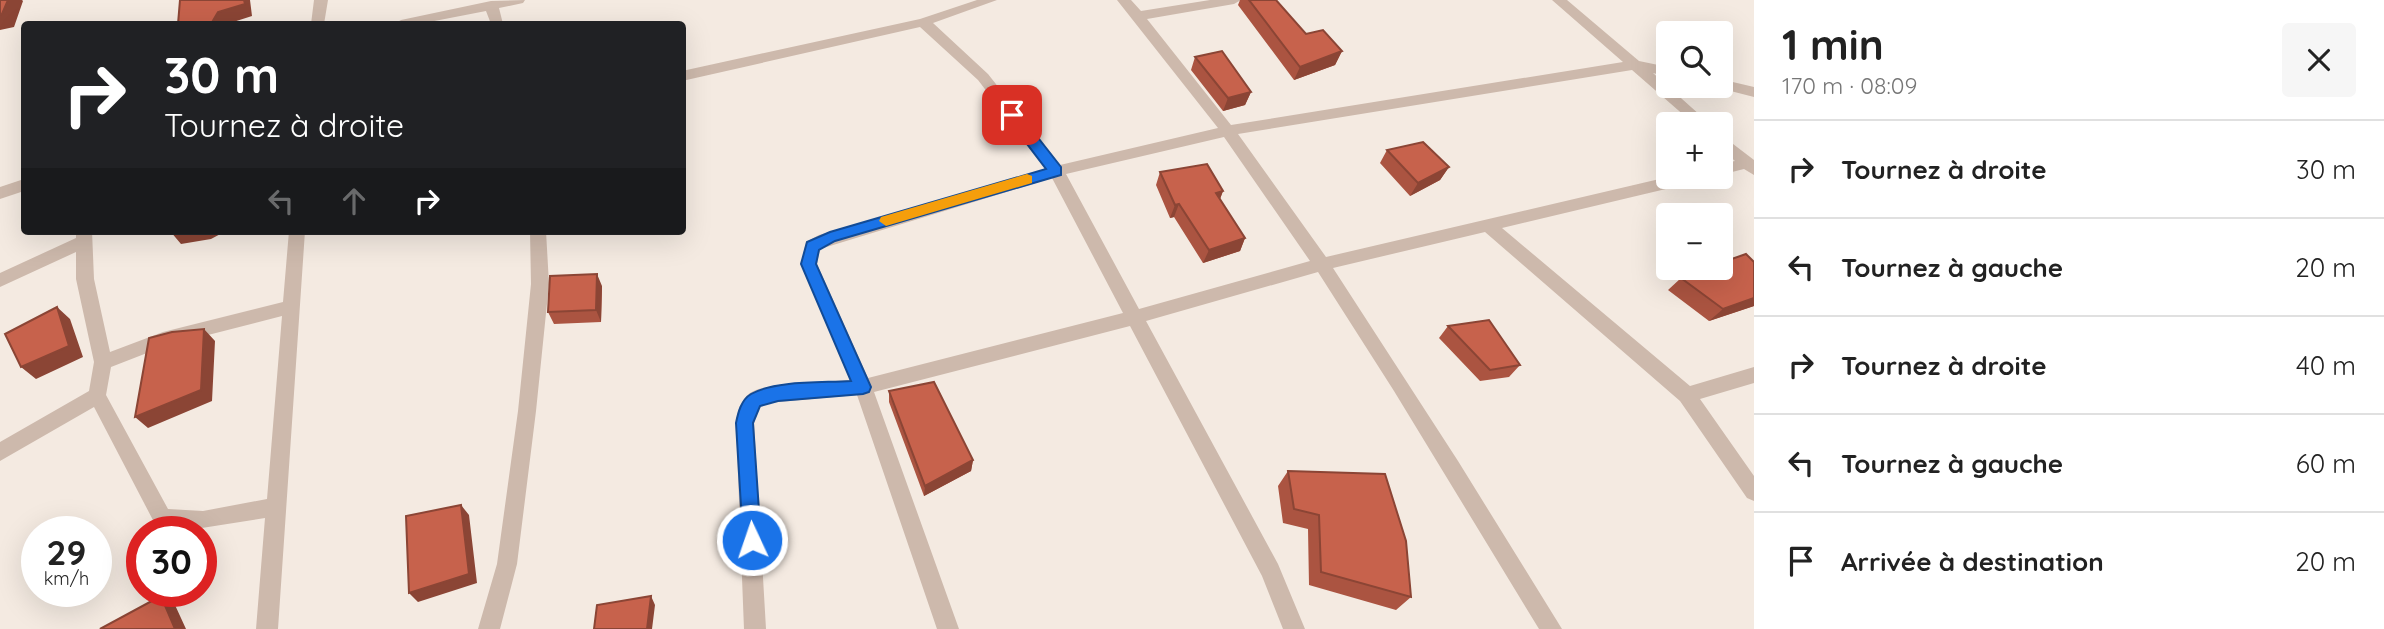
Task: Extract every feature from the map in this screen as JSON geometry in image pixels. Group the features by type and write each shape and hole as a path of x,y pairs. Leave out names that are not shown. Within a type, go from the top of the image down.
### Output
{"street":[{"path":"318,21 321,0"},
{"path":"415,21 519,0"},
{"path":"686,75 923,22 990,0"},
{"path":"1124,0 1227,131 1322,264 1412,403 1550,629"},
{"path":"1138,16 1234,0"},
{"path":"1559,0 1689,112"},
{"path":"491,5 495,21"},
{"path":"923,22 983,77 1056,171 1271,570 1294,629"},
{"path":"948,629 863,387 808,264 812,246 830,237 1056,171 1227,131 1635,65 1656,69"},
{"path":"1733,87 1754,92"},
{"path":"1733,151 1750,166"},
{"path":"755,629 745,423 747,411 755,400 765,395 863,387 1136,317 1322,264 1656,185"},
{"path":"0,193 21,186"},
{"path":"1489,226 1686,395 1754,492"},
{"path":"267,629 297,235"},
{"path":"489,629 507,564 527,411 540,284 538,235"},
{"path":"0,280 84,236 85,279 103,362 97,395 162,517 174,521 190,521 277,506"},
{"path":"103,362 163,339 291,307"},
{"path":"1686,395 1754,375"},
{"path":"0,452 97,395"}],"building":[{"path":"0,0 8,0 0,15"},
{"path":"180,0 244,0 245,4 218,12 213,21 178,21"},
{"path":"1249,0 1276,0 1306,34 1323,30 1342,51 1300,67"},
{"path":"1222,51 1251,92 1228,98 1195,57"},
{"path":"1423,142 1449,167 1418,183 1387,150"},
{"path":"1207,164 1223,191 1216,193 1245,238 1209,250 1179,204 1175,205 1160,172"},
{"path":"1746,254 1754,262 1754,298 1723,309 1684,280 1733,280 1733,258"},
{"path":"597,274 596,310 548,312 550,276"},
{"path":"57,307 69,346 21,367 5,334"},
{"path":"1489,320 1520,365 1490,370 1448,326"},
{"path":"204,329 201,390 135,417 149,338 172,332"},
{"path":"934,382 973,460 925,486 889,391"},
{"path":"1288,471 1385,474 1406,541 1411,597 1321,572 1319,515 1294,509"},
{"path":"461,505 469,574 409,593 406,516"},
{"path":"651,596 647,629 594,629 597,605"},
{"path":"141,607 166,607 175,629 100,629"}],"slow traffic":[{"path":"886,221 1027,180"}],"route":[{"path":"752,540 745,423 747,411 755,400 765,395 863,387 808,264 812,246 830,237 1056,171 1012,115"}]}
